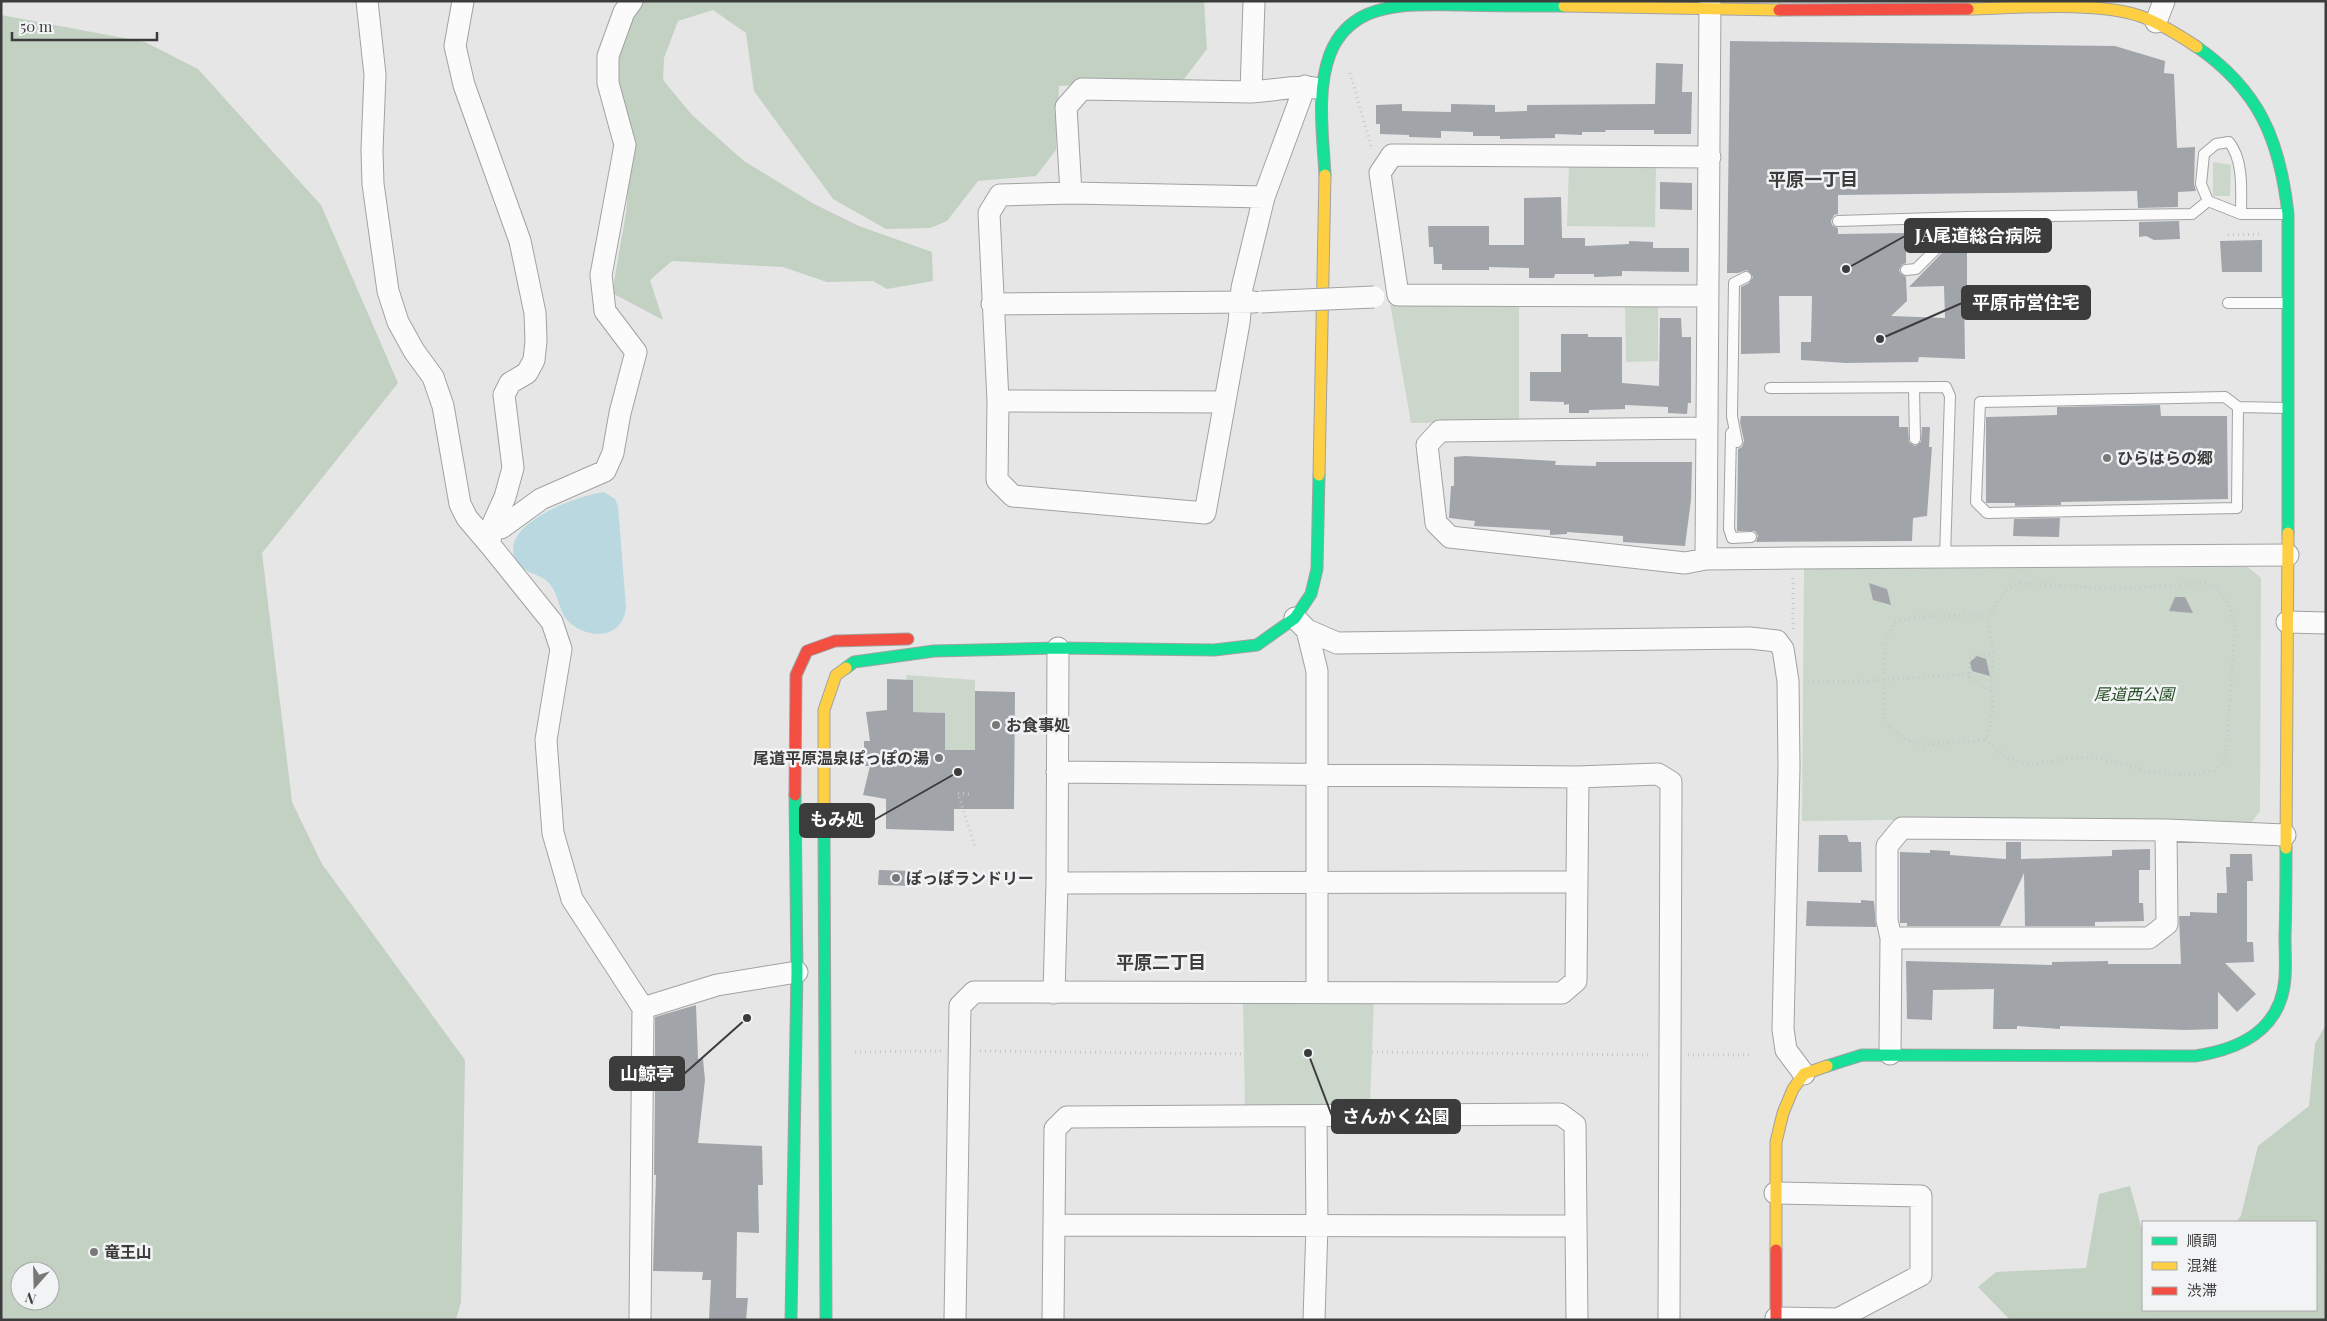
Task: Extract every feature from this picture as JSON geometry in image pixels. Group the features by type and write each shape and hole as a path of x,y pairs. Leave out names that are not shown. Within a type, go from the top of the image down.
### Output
{"street":[{"path":"368,1 375,75 372,150 373,184 388,291 398,322 414,351 433,377 443,406 460,504 467,518 491,536 512,575 552,622 561,649 546,740 553,833 572,899 643,1008 640,1320"},
{"path":"464,1 455,46 464,85 520,241 535,313 536,341 534,360 527,373 510,383 504,395 513,468 491,536"},
{"path":"491,536 541,499 605,471 613,454 620,413 636,352 605,311 601,276 625,145 608,83 608,56 624,12 632,1"},
{"path":"1251,92 1254,1"},
{"path":"2156,22 2164,1"},
{"path":"1250,303 1242,288 1264,197 1339,37 1350,25 1372,10 1408,5 2064,8 2122,11 2156,22 2195,45 2239,83 2266,121 2285,179 2288,214 2285,980 2277,1009 2255,1036 2226,1052 2194,1056 1862,1054 1804,1074 1793,1089 1783,1113 1776,1142 1775,1193 1776,1319 1838,1319 1921,1275 1921,1196 1775,1193"},
{"path":"1706,559 1711,6"},
{"path":"1071,193 1066,107 1082,89 1251,92 1314,88"},
{"path":"1314,88 1325,187 1317,569 1301,624 1317,672 1318,882 1316,992"},
{"path":"1398,295 1380,173 1392,155 1710,157"},
{"path":"1250,303 1239,323 1205,514 1013,496 997,480 998,401 989,213 1000,195 1071,193 1264,197"},
{"path":"992,304 1250,303 1398,295 1708,296"},
{"path":"998,401 1225,402"},
{"path":"1707,428 1440,431 1427,445 1436,523 1450,537 1685,562 1706,559 2288,555"},
{"path":"2287,622 2326,622"},
{"path":"1301,624 1337,643 1750,638 1777,641 1783,649 1788,682 1789,767 1783,1029 1786,1050 1804,1074"},
{"path":"791,1320 797,972 824,710 836,675 854,662 934,651 1058,648 1214,650 1257,646 1301,624"},
{"path":"826,1320 811,845 794,733 796,675 807,652 835,641 924,638"},
{"path":"993,638 1058,648"},
{"path":"1054,993 1057,883 1058,648"},
{"path":"1057,772 1578,777 1658,774 1671,782 1669,1320"},
{"path":"955,1320 960,1006 974,992 1562,994 1576,981 1578,777"},
{"path":"1890,1054 1891,938 1887,920 1887,846 1902,828 2166,830 2285,835"},
{"path":"1891,938 2149,938 2167,924 2166,830"},
{"path":"1057,883 1577,882"},
{"path":"643,1008 717,985 797,972"},
{"path":"1053,1320 1054,1129 1067,1117 1560,1114 1575,1125 1577,1320"},
{"path":"1314,1320 1317,1224 1316,1116"},
{"path":"1054,1225 1317,1224 1576,1226"}],"lane":[{"path":"2241,214 2241,178 2236,151 2229,142 2216,144 2204,154 2201,184 2208,201 2241,214 2288,214"},
{"path":"1838,221 2192,214 2208,201"},
{"path":"1906,270 1916,269 1968,217"},
{"path":"1746,276 1734,283 1729,529 1732,538 1751,537"},
{"path":"2228,303 2288,303"},
{"path":"1914,387 1915,439"},
{"path":"1770,388 1946,387 1950,396 1945,557"},
{"path":"2238,407 2237,508 1987,513 1976,502 1980,402 2225,397 2238,407 2288,408"},
{"path":"1732,416 1736,442"}],"path":[{"path":"1339,37 1372,151 1386,164"},
{"path":"2228,235 2263,234"},
{"path":"1777,641 1794,638 1793,558"},
{"path":"1985,739 2007,758 2022,763 2034,764 2070,758 2092,757 2127,764 2147,772 2187,775 2214,771 2224,762 2227,742 2234,630 2230,608 2224,598 2216,587 2204,583 2120,589 2019,583 2009,587 2003,593 1987,617 1993,655 1993,704 1989,730 1985,739 1976,742 1929,746 1902,739 1884,722 1884,640 1894,622 1916,617 1977,615 1987,617"},
{"path":"1992,691 1970,679 1969,659 1976,655 1993,655"},
{"path":"1802,682 1884,680 1969,674"},
{"path":"969,794 958,793 958,798 964,808 975,847"},
{"path":"854,1052 960,1051 1244,1054"},
{"path":"1372,1052 1753,1055"}],"green space":[{"path":"636,1 1204,1 1207,49 1184,79 1059,86 1056,150 1036,176 978,181 947,221 930,228 886,229 833,199 754,91 746,33 713,10 678,21 664,58 663,80 692,115 744,161 814,204 859,226 932,252 933,281 887,289 873,281 827,282 783,267 672,261 650,280 663,320 612,293 626,213 632,147 611,80"},
{"path":"1,15 145,42 198,69 321,205 398,383 262,553 292,802 322,864 465,1060 461,1302 456,1320 1,1320"},
{"path":"2213,162 2231,165 2230,196 2213,196"},
{"path":"1569,164 1656,165 1655,227 1567,226"},
{"path":"1390,303 1519,304 1519,422 1411,423"},
{"path":"1625,303 1658,303 1658,361 1626,362"},
{"name":"尾道西公園","path":"2248,567 2261,578 2260,811 2251,823 1968,819 1802,821 1804,569"},
{"path":"906,675 975,680 975,750 945,750 945,713 913,712 913,680 907,680"},
{"path":"1374,1000 1370,1104 1245,1106 1243,1002"},
{"path":"2326,1024 2326,1320 2010,1320 1978,1287 1996,1272 2086,1268 2099,1194 2130,1186 2142,1226 2142,1311 2317,1311 2317,1221 2238,1221 2241,1215 2258,1146 2309,1106 2315,1044"}],"water":[{"path":"604,492 615,499 618,506 626,608 623,619 618,626 603,634 594,634 576,627 568,621 562,612 551,585 543,578 522,568 516,560 513,547 518,535 543,514 577,499"}],"building":[{"path":"1730,41 2115,46 2165,61 2164,73 2174,74 2177,148 2195,147 2194,184 2196,191 2178,192 2178,207 2138,208 2137,191 1838,195 1838,214 1834,215 1831,221 1832,225 1838,228 1838,234 1906,233 1906,263 1899,270 1906,277 1907,301 1891,316 1945,318 1944,286 1909,287 1967,227 1967,285 1964,285 1965,359 1919,357 1918,362 1846,363 1801,360 1801,342 1811,342 1812,296 1779,296 1780,353 1741,354 1741,287 1749,283 1753,277 1747,270 1738,273 1727,273"},
{"path":"1656,63 1683,64 1682,92 1692,92 1691,134 1654,134 1654,130 1605,130 1606,132 1582,132 1582,135 1555,134 1555,138 1500,139 1500,136 1473,136 1473,132 1441,131 1441,138 1409,137 1409,135 1380,134 1380,124 1376,124 1376,105 1402,104 1402,111 1451,112 1451,104 1495,105 1495,112 1527,111 1527,105 1655,104"},
{"path":"1660,182 1692,183 1692,210 1660,209"},
{"path":"1561,197 1562,238 1585,238 1585,246 1629,244 1629,241 1653,242 1653,248 1689,248 1689,272 1622,271 1622,276 1594,277 1594,274 1555,274 1554,278 1529,278 1529,268 1489,267 1489,270 1442,270 1442,264 1434,264 1433,247 1429,247 1428,226 1489,226 1489,245 1524,245 1524,198"},
{"path":"2179,221 2180,239 2154,240 2146,236 2139,237 2139,222"},
{"path":"2262,240 2262,272 2222,272 2220,241"},
{"path":"1660,318 1681,318 1682,337 1691,337 1691,403 1688,403 1687,414 1668,413 1668,407 1625,405 1625,409 1589,410 1589,413 1569,413 1569,404 1564,405 1564,402 1530,401 1530,372 1561,372 1561,334 1588,334 1588,337 1622,337 1622,383 1659,386"},
{"name":"ひらはらの郷","path":"2160,405 2161,416 2227,416 2228,499 2061,502 2061,505 2015,506 2015,503 1986,503 1986,417 2057,415 2057,407"},
{"path":"1741,416 1899,416 1899,427 1908,427 1909,442 1915,446 1921,442 1922,427 1930,427 1929,447 1932,447 1927,516 1913,518 1912,541 1756,542 1758,536 1755,531 1737,531 1738,449 1742,447 1744,441 1740,422"},
{"path":"1454,457 1556,461 1555,465 1596,466 1596,462 1692,462 1691,500 1685,546 1623,542 1623,536 1567,532 1567,534 1550,535 1550,530 1474,526 1475,521 1449,518 1451,486 1454,486"},
{"path":"2060,518 2059,537 2013,536 2014,519"},
{"path":"1869,583 1887,589 1891,605 1873,600"},
{"path":"2175,597 2185,597 2193,613 2169,611"},
{"path":"1977,656 1986,659 1990,676 1972,671 1970,662"},
{"name":"尾道平原温泉ぽっぽの湯","path":"887,679 913,680 913,712 945,713 945,750 975,750 975,691 1015,692 1014,809 954,809 954,831 886,829 886,799 863,795 870,766 864,766 864,741 870,741 866,712 887,710"},
{"path":"1819,835 1847,835 1849,842 1861,842 1862,872 1818,872"},
{"path":"2006,842 2021,842 2021,859 2112,856 2112,850 2150,849 2150,870 2139,870 2139,903 2143,903 2144,921 2095,922 2095,926 2025,926 2024,873 2000,926 1907,926 1907,923 1900,923 1900,852 1930,853 1930,850 1950,851 1950,855 2006,859"},
{"path":"2230,854 2252,854 2253,881 2247,881 2247,942 2253,942 2254,962 2225,963 2256,994 2237,1012 2218,992 2218,1029 2185,1030 2060,1026 2060,1029 2017,1026 2017,1029 1993,1029 1994,989 1933,990 1932,1020 1907,1019 1906,961 2052,965 2052,962 2108,961 2108,964 2181,964 2179,916 2190,916 2190,912 2217,913 2217,893 2227,893 2226,867 2230,867"},
{"name":"ぽっぽランドリー","path":"879,870 913,871 913,886 878,885"},
{"path":"1861,900 1874,901 1876,927 1806,926 1807,901 1861,903"},
{"path":"696,1005 698,1059 703,1059 705,1080 698,1143 762,1146 763,1185 758,1185 759,1233 737,1232 736,1298 748,1298 746,1320 709,1320 711,1280 702,1280 703,1272 653,1271 656,1175 654,1175 655,1088 667,1089 663,1057 655,1057 655,1017"}],"traffic: fast":[{"path":"1325,175 1322,130 1323,83 1330,54 1336,41 1355,21 1379,10 1414,5 1564,6"},
{"path":"2197,47 2218,63 2251,99 2263,119 2272,140 2284,187 2288,214 2288,533"},
{"path":"846,668 854,662 934,651 1058,648 1214,650 1257,645 1295,618 1311,594 1317,569 1319,475"},
{"path":"791,1320 797,972 795,795"},
{"path":"824,826 826,1320"},
{"path":"1827,1066 1862,1055 2195,1056 2212,1053 2243,1042 2267,1024 2276,1011 2282,996 2285,978 2286,848"}],"traffic: slow":[{"path":"1564,6 1779,10"},
{"path":"1968,9 2079,7 2121,11 2155,22 2197,47"},
{"path":"1319,475 1325,175"},
{"path":"2286,848 2288,533"},
{"path":"824,826 824,710 836,675 846,668"},
{"path":"1776,1250 1776,1142 1783,1113 1793,1089 1804,1074 1827,1066"}],"traffic: jam":[{"path":"1779,10 1968,9"},
{"path":"795,795 796,675 807,651 835,641 908,639"},
{"path":"1776,1250 1776,1320"}],"place":[{"name":"JA尾道総合病院","path":"1846,269"},
{"name":"平原市営住宅","path":"1880,339"},
{"name":"ひらはらの郷","path":"2107,458"},
{"name":"お食事処","path":"996,725"},
{"name":"尾道平原温泉ぽっぽの湯","path":"939,758"},
{"name":"もみ処","path":"958,772"},
{"name":"ぽっぽランドリー","path":"896,878"},
{"name":"山鯨亭","path":"747,1018"},
{"name":"さんかく公園","path":"1308,1053"},
{"name":"竜王山","path":"94,1252"}],"district":[{"name":"平原一丁目","path":"1813,180"},
{"name":"平原二丁目","path":"1161,963"}]}
